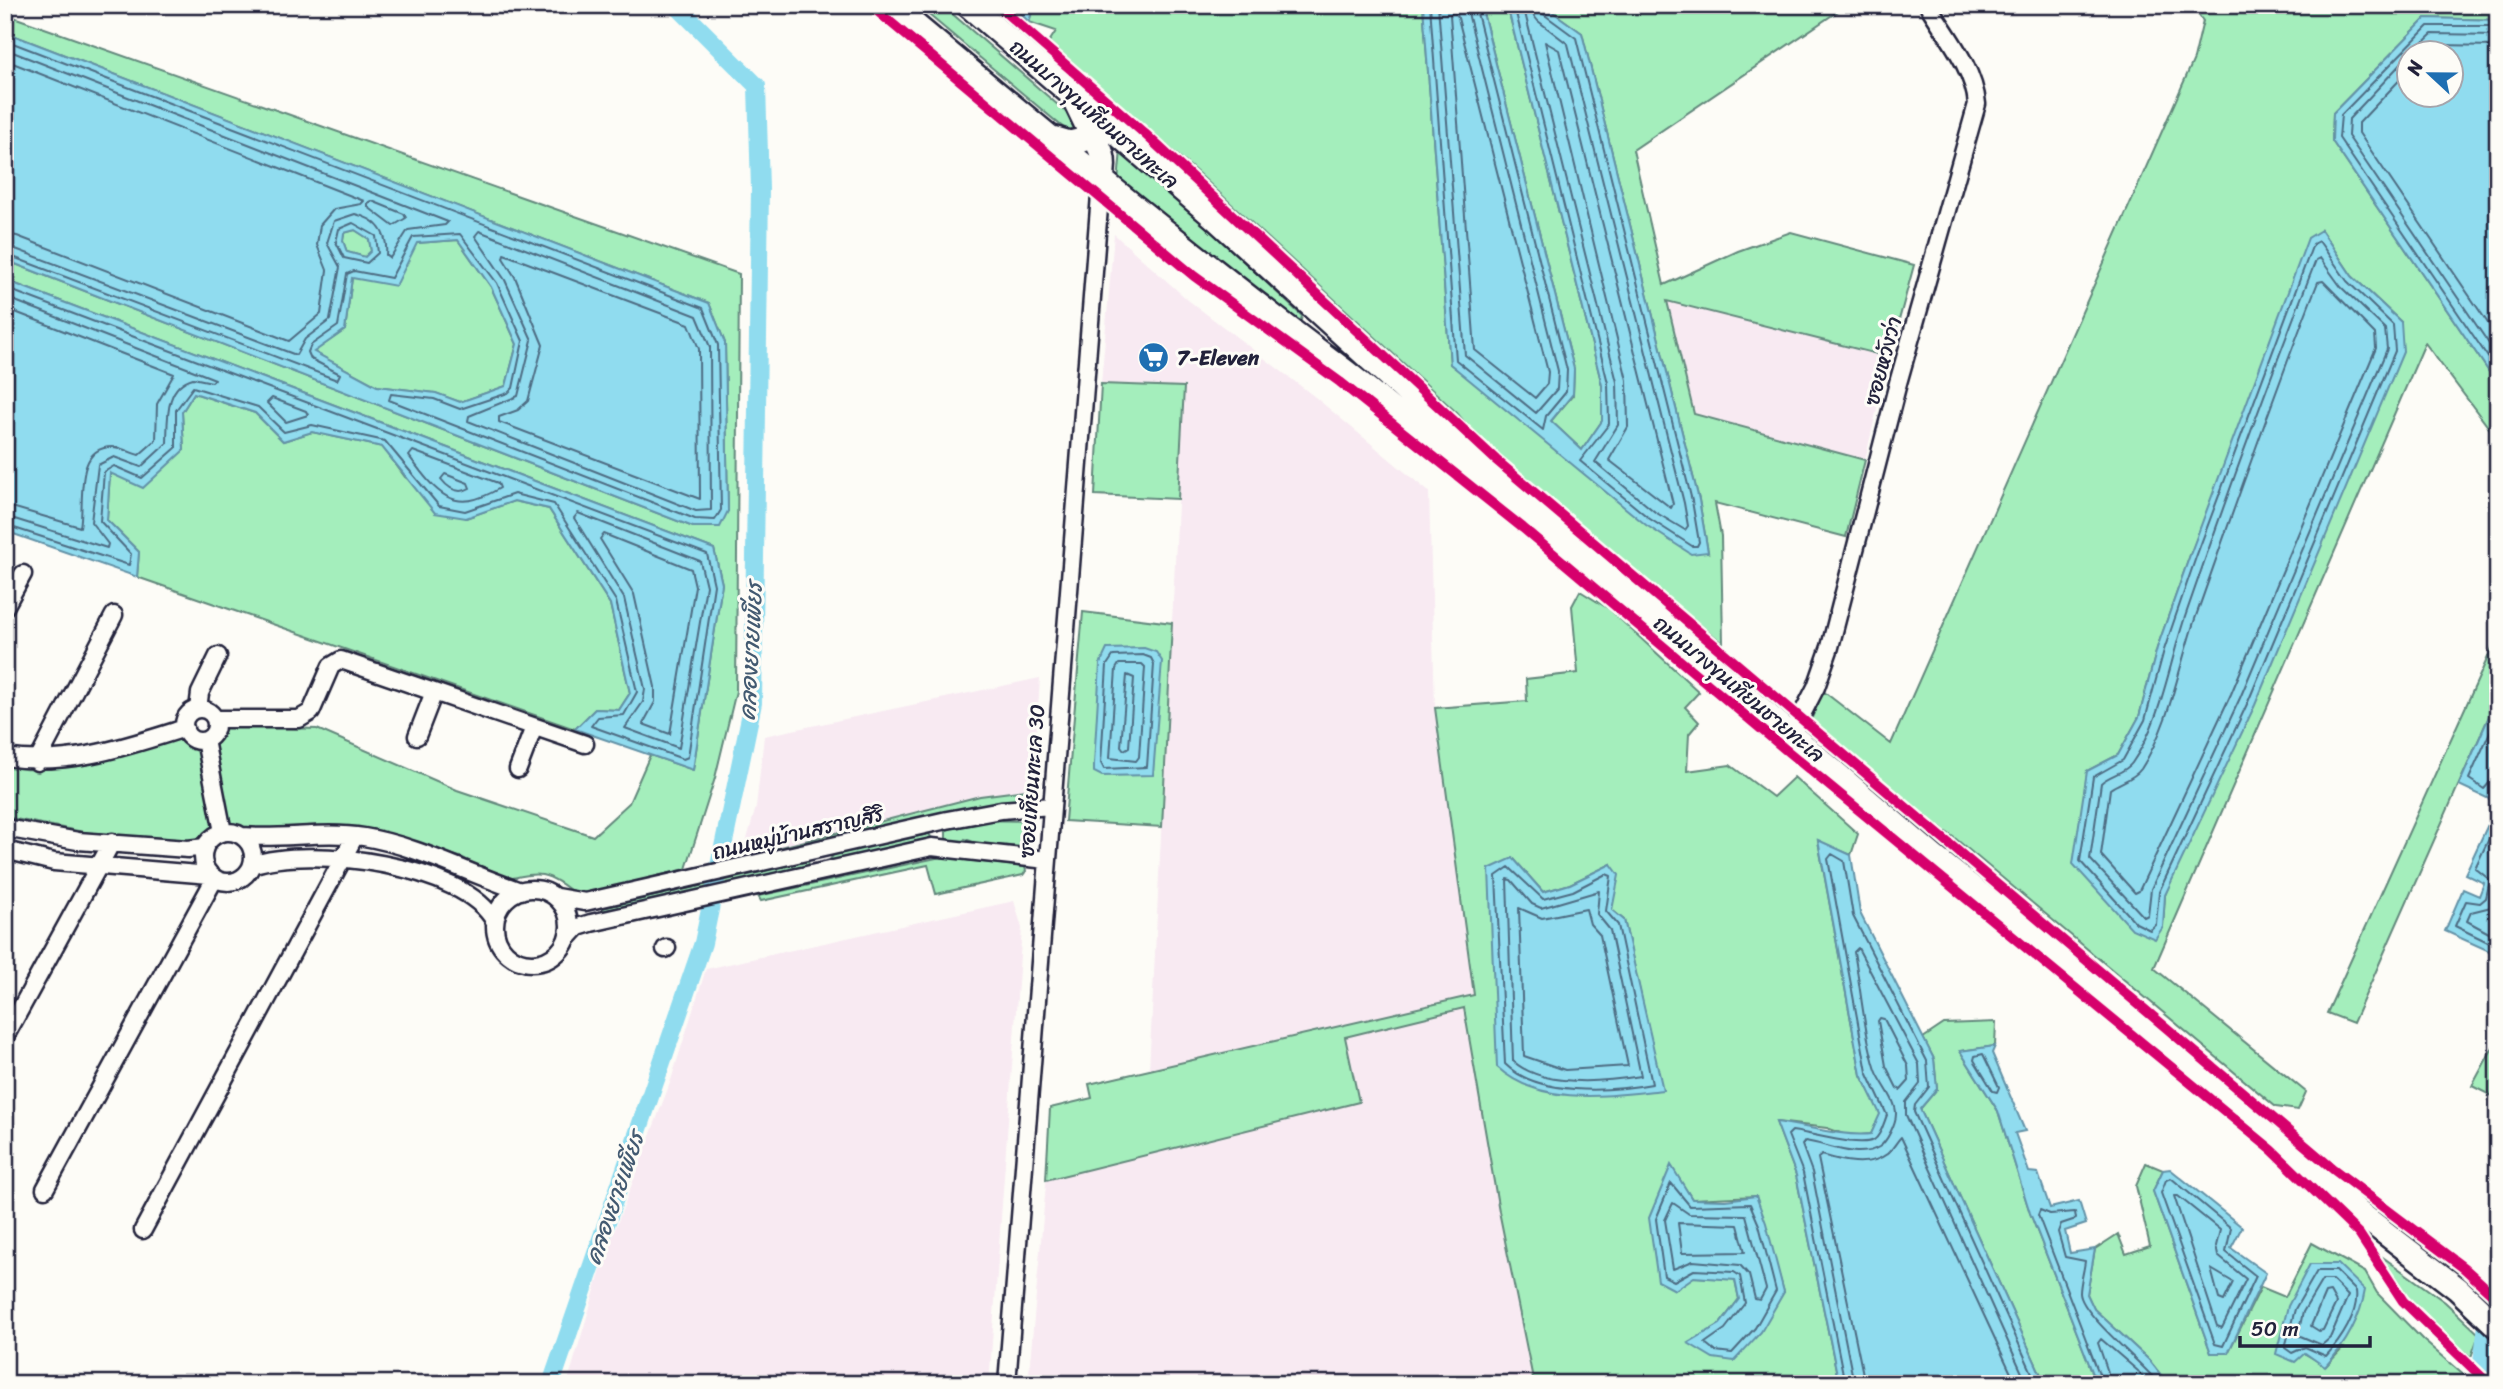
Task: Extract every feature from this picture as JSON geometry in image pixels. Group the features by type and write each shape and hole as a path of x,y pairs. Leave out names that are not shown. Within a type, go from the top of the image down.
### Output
{"main road":[{"name":"ถนนบางขุนเทียนชายทะเล","path":"891,5 1101,182 1345,371 1405,424 1460,464 1495,482"},
{"name":"ถนนบางขุนเทียนชายทะเล","path":"968,5 1214,217 1459,440 1495,482 1935,858 2161,1041 2358,1212 2458,1289 2498,1327"},
{"path":"1069,92 1103,150 1105,165 1101,182"},
{"path":"1049,137 1070,143 1083,140 1089,130"}],"street":[{"name":"ซอยหวังว่า","path":"1792,734 1816,687 1830,647 1898,383 1978,104 1976,92 1963,63 1928,5"},
{"name":"ซอยเทียนทะเล 30","path":"1007,1384 1101,182"},
{"path":"5,607 23,574"},
{"path":"37,762 114,615"},
{"path":"198,709 200,693 218,656"},
{"path":"215,719 299,719 311,712 331,666 341,660 585,744"},
{"path":"417,736 434,692"},
{"path":"198,709 208,711 215,719 216,729 205,740 195,740 185,728 189,714 198,709"},
{"path":"519,769 534,727"},
{"path":"5,757 37,762 92,755 185,728"},
{"path":"205,740 223,832"},
{"name":"ถนนหมู่บ้านสราญสิริ","path":"556,898 586,902 939,822 1001,810 1051,806"},
{"path":"939,822 935,833 938,842 948,848"},
{"path":"5,828 78,841 205,848"},
{"path":"5,850 54,862 233,881 241,878 251,865 266,860 345,857 369,860 426,878 467,895 487,908 495,922 501,947 519,961 542,962 553,957 567,939 568,915 556,898 541,890 521,891 401,846 355,836 321,833 264,838 223,832 211,838 205,848 203,860 213,877"},
{"path":"242,836 251,848 251,865"},
{"path":"143,1230 355,836"},
{"path":"5,1037 112,842"},
{"name":"ถนนหมู่บ้านสราญสิริ","path":"567,939 578,927 932,847 1047,860"},
{"path":"816,850 820,873"},
{"path":"45,1189 213,877"},
{"path":"495,922 506,899 521,891"}],"shaded area":[{"path":"1114,234 1188,300 1315,397 1429,492 1435,708 1474,995 1149,1070 1184,387 1101,384"},
{"path":"1667,300 1889,357 1865,460 1694,414"},
{"path":"1040,678 1033,789 980,796 742,857 756,807 764,736"},
{"path":"1014,901 1022,928 989,1384 567,1384 606,1253 670,1083 706,969"},
{"path":"1465,1008 1499,1211 1534,1384 1028,1384 1047,1173 1050,1108"}],"green space":[{"path":"917,5 942,5 1080,124 1071,134"},
{"path":"1034,5 1423,5 1450,364 1708,552 1699,500 1582,33 1543,5 1847,5 1633,150 1664,285 1738,251 1791,232 1914,265 1889,357 1667,301 1694,414 1865,460 1846,537 1715,503 1721,536 1723,643 1496,460 1457,413 1199,174 1049,42 1056,31 1029,22"},
{"path":"1481,5 1507,5 1602,385 1602,421 1582,450 1551,421 1573,395 1574,369"},
{"path":"2191,5 2498,5 2498,20 2426,18 2406,38 2394,38 2394,51 2333,113 2332,141 2498,385 2498,440 2425,343 2154,968 2306,1092 2298,1110 2276,1107 1956,839 1806,732 1823,691 1891,744 2194,59 2203,21","holes":["2321,230 2352,276 2401,322 2165,895 2163,926 2087,771 2118,755 2139,717 2157,648 2190,555"]},
{"path":"5,14 739,274 736,691 715,778 686,869 577,896 550,877 534,874 502,881 463,858 399,839 333,826 250,832 232,824 213,828 198,840 168,842 115,838 5,817 5,765 23,769 66,766 90,762 177,737 187,746 214,748 226,726 317,729 457,790 593,836 629,803 650,755 693,770 722,584 714,549 5,280 5,260 693,527 728,511 725,343 709,303 5,32"},
{"path":"1121,150 1151,174 1302,316 1301,320 1296,320 1118,182"},
{"path":"355,230 369,239 371,251 365,257 347,252 343,241 344,233"},
{"path":"458,240 491,287 517,344 506,386 460,402 435,393 377,386 313,352 345,330 352,278 417,243"},
{"path":"1101,384 1184,387 1178,499 1095,495"},
{"path":"194,393 255,413 283,441 312,432 383,447 405,477 466,518 514,501 549,509 610,604 630,693 619,710 595,709 575,729 137,577 139,552 107,520 110,472 184,450 182,412"},
{"path":"1580,591 1609,609 1699,692 1685,707 1699,722 1689,734 1687,771 1730,765 1773,797 1794,777 1858,834 1851,855 1818,841 1861,1075 1881,1114 1871,1134 1849,1136 1827,1128 1776,1122 1796,1175 1839,1384 1534,1384 1499,1211 1464,1008 1345,1037 1359,1102 1046,1180 1050,1108 1092,1098 1089,1084 1474,995 1435,708 1527,701 1526,679 1578,673 1572,606","holes":["1513,858 1543,892 1570,884 1611,864 1612,910 1624,920 1662,1090","1671,1166 1692,1199 1756,1196 1784,1292 1720,1324 1739,1299 1735,1279 1694,1277"]},
{"path":"1083,612 1172,623 1162,827 1065,821"},
{"path":"2498,635 2498,696 2353,1023 2327,1013"},
{"path":"1026,790 1031,794 1031,801 742,857 980,796"},
{"path":"982,820 1025,821 1028,825 1026,847 979,844 965,839 960,845 946,840 946,828"},
{"path":"929,834 931,837 928,841 829,861 834,854"},
{"path":"941,857 1025,867 1026,871 1023,875 936,894 928,865 761,901 758,896"},
{"path":"808,861 809,865 605,913 602,908"},
{"path":"1996,1022 1995,1046 1960,1051 1998,1111 2030,1213 2097,1384 2045,1384 1920,1109 1937,1089 1934,1059 1923,1038 1944,1024"},
{"path":"2498,1038 2498,1082 2492,1096 2472,1086"},
{"path":"2146,1163 2163,1170 2153,1191 2211,1353 2228,1353 2261,1287 2285,1297 2312,1243 2365,1272 2377,1293 2423,1340 2474,1384 2168,1384 2149,1360 2094,1309 2087,1294 2095,1249 2118,1234 2126,1254 2150,1246 2136,1186","holes":["2343,1348 2326,1366 2304,1353"]},
{"path":"2384,1258 2445,1302 2479,1334 2471,1357 2408,1299 2397,1286"}],"water":[{"path":"1012,5 1034,5 1029,22"},
{"path":"1423,5 1481,5 1574,369 1573,394 1551,421 1582,450 1602,421 1602,385 1507,5 1543,5 1582,33 1699,500 1708,552 1691,554 1646,525 1450,364"},
{"path":"2426,18 2498,20 2498,385 2332,141 2333,113 2394,51 2394,108 2464,108 2464,38 2406,38"},
{"path":"5,32 709,303 725,343 728,511 720,527 693,527 5,260","holes":["355,230 369,239 371,251 365,257 347,252 343,241 344,233","458,240 491,287 517,344 506,386 460,402 436,393 377,386 314,352 345,330 352,278 396,286 417,243"]},
{"path":"2321,230 2352,276 2401,322 2403,352 2255,705 2165,895 2163,927 2155,939 2132,929 2073,864 2087,771 2118,755 2139,717 2157,648 2308,238"},
{"path":"5,280 714,549 722,584 693,770 575,729 595,709 619,710 630,693 610,604 549,509 514,501 466,518 435,513 382,447 312,432 283,441 255,413 194,393 182,412 184,450 143,488 110,473 107,520 139,552 137,577 5,531"},
{"path":"1144,648 1156,652 1162,661 1153,775 1102,776 1094,772 1100,664 1107,649"},
{"path":"2498,696 2498,781 2489,799 2459,785"},
{"path":"2498,803 2498,955 2445,931 2463,889 2479,896 2484,883 2465,874"},
{"path":"1818,840 1851,855 1860,913 1934,1059 1937,1089 1920,1109 2045,1384 1839,1384 1796,1175 1776,1122 1860,1135 1871,1134 1880,1114 1861,1075"},
{"path":"1513,858 1543,892 1570,884 1611,864 1619,875 1612,910 1624,920 1663,1090 1598,1096 1554,1093 1515,1080 1497,1067 1489,869"},
{"path":"1995,1046 1992,1053 2025,1131 2015,1133 2029,1172 2038,1173 2050,1208 2079,1201 2086,1224 2065,1231 2070,1253 2095,1249 2087,1294 2094,1309 2149,1360 2168,1384 2097,1384 2030,1213 1998,1111 1960,1051"},
{"path":"1671,1165 1692,1199 1725,1200 1756,1196 1766,1223 1784,1292 1761,1332 1734,1361 1713,1358 1688,1343 1720,1324 1739,1299 1735,1280 1694,1277 1675,1290 1658,1281 1649,1218"},
{"path":"2170,1169 2242,1227 2231,1248 2266,1273 2228,1353 2211,1353 2153,1191 2163,1170"},
{"path":"2310,1264 2338,1264 2365,1290 2351,1331 2325,1367 2305,1353 2295,1362 2276,1354 2288,1306"}],"waterway":[{"name":"คลองยายเพียร","path":"551,1384 703,943 753,703 760,189 757,86 676,5"},
{"path":"2486,1384 2498,1297"}],"cycle path":[{"path":"870,5 1194,276 1340,382 1523,528 1786,750 2272,1150 2359,1234 2403,1301 2489,1384"},
{"path":"997,5 1145,134 1496,460 2333,1169 2464,1268 2498,1299"}],"place":[{"name":"7-Eleven","path":"1154,358"}]}
